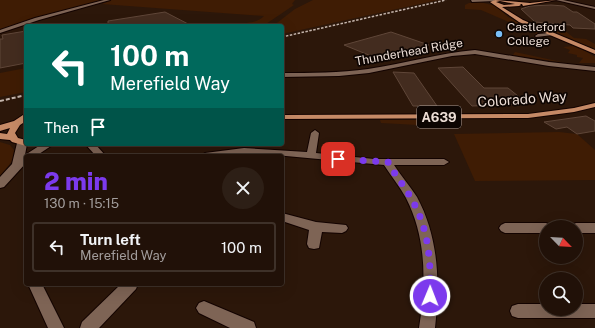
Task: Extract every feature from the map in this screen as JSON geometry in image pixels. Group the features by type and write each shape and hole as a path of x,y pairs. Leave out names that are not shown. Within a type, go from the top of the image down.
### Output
{"main road":[{"path":"507,0 515,4"},
{"path":"495,2 515,4 555,0"},
{"path":"495,2 521,21 595,52"},
{"path":"509,13 515,4"},
{"name":"Colorado Way","path":"284,117 528,116 574,110 595,105"},
{"path":"0,128 18,122 24,118"},
{"path":"12,137 12,129 18,122"},
{"path":"0,136 12,137 24,143"}],"street":[{"path":"0,32 37,19 108,0"},
{"path":"558,0 594,8 591,10 595,14"},
{"path":"472,1 495,2"},
{"path":"530,2 535,1"},
{"path":"538,36 550,35"},
{"name":"Thunderhead Ridge","path":"284,75 339,74 369,71 452,54 475,52 595,68"},
{"path":"311,156 315,132"},
{"path":"17,165 24,143"},
{"path":"32,154 46,146"},
{"path":"92,146 99,154"},
{"path":"221,154 254,150 388,162 413,160 444,162"},
{"path":"0,184 24,160"},
{"path":"388,162 411,197 424,224 431,265 430,311 427,328"},
{"path":"284,218 316,227 342,228"},
{"path":"314,244 316,227"},
{"path":"505,228 539,228"},
{"path":"583,228 595,228"},
{"path":"36,286 56,328"},
{"path":"88,328 129,286"},
{"path":"204,308 248,328"},
{"path":"518,311 595,311"}],"shaded area":[{"path":"0,0 105,0 0,30"},
{"path":"112,0 295,0 292,4 294,5 266,24 240,24 257,21 264,16 102,4"},
{"path":"313,0 438,0 284,34 284,24 276,24 295,9"},
{"path":"480,2 496,6 508,17 544,34 537,34 481,10 465,9 465,5 469,3"},
{"path":"559,26 574,38 586,39 595,44 595,49 552,31 549,28"},
{"path":"573,46 595,57 595,63 579,63 583,58 568,53 570,50 563,47"},
{"path":"515,52 566,63 513,55"},
{"path":"24,68 24,92 0,97 0,73"},
{"path":"380,120 440,120 418,125 381,123"},
{"path":"559,132 577,134 595,150 595,180 475,181 454,134"},
{"path":"0,142 10,145 14,150 13,160 0,176"}],"building":[{"path":"530,6 564,6 573,12 577,12 595,24 595,29 573,28 570,25 535,22 521,9"},
{"path":"165,12 188,24 108,24 108,21"},
{"path":"24,31 24,63 0,68 0,39 3,39 2,35"},
{"path":"391,32 429,45 381,60 344,45"},
{"path":"463,67 484,88 508,88 528,104 472,106 438,68"},
{"path":"393,72 414,73 437,106 413,106"},
{"path":"586,116 595,121 595,131 577,134 567,127 556,129 544,122"}],"railway":[{"path":"284,37 446,0"},
{"path":"0,101 24,95"}],"place":[{"name":"Castleford College","path":"499,34"}],"route":[{"path":"338,159 388,162 411,197 424,224 431,265 430,296"}]}
